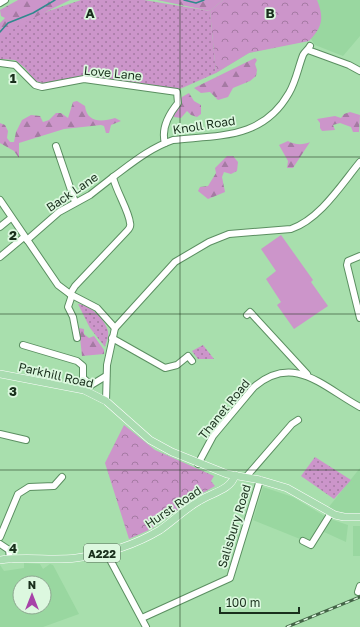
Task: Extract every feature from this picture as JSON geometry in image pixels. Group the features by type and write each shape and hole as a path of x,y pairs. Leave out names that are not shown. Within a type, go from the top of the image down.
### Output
{"main road":[{"name":"Parkhill Road","path":"0,374 84,390 106,401 157,445 198,464 227,474 260,480 294,491 331,513 344,517 360,518"},
{"name":"Hurst Road","path":"217,492 224,483 227,474"},
{"name":"Hurst Road","path":"0,560 65,559 106,552 149,536 198,501 228,486 233,481 235,475"}],"street":[{"path":"0,2 5,0"},
{"name":"Knoll Road","path":"113,177 140,157 173,140 239,132 256,128 272,116 289,94 303,54 309,48 360,71"},
{"name":"Love Lane","path":"0,63 15,65 30,81 42,87 84,79 174,91 178,95 178,99 167,121 164,133 165,143"},
{"path":"56,146 75,202"},
{"path":"106,401 106,376 115,328 175,262 209,242 229,234 291,229 299,226 306,222 328,200 360,162"},
{"path":"77,338 73,316 68,307 71,294 75,286 127,232 130,226 129,217 117,192 113,177"},
{"name":"Back Lane","path":"0,257 59,212 90,195 113,177"},
{"path":"0,200 25,239 58,285 71,294 98,308 115,328"},
{"path":"0,227 11,218"},
{"path":"360,256 349,261 347,265 360,318"},
{"path":"250,312 291,359 308,375"},
{"path":"69,330 76,329"},
{"path":"112,338 165,368 177,366 188,356 192,361"},
{"path":"23,345 77,361 82,366 83,378 91,385"},
{"path":"287,372 291,359"},
{"name":"Thanet Road","path":"198,464 213,436 254,387 268,377 287,372 297,372 308,375 360,407"},
{"path":"84,390 106,376"},
{"path":"246,477 292,424 298,420"},
{"path":"0,434 26,440"},
{"path":"0,537 18,494 29,487 48,487 57,483 62,477"},
{"name":"Salisbury Road","path":"142,618 230,578 260,480"},
{"path":"57,483 62,489"},
{"path":"303,541 311,545 331,513"},
{"path":"0,544 8,550 10,559"},
{"path":"106,552 146,627"}],"shaded area":[{"path":"206,0 360,0 360,36 343,56 315,45 311,39 249,53 216,73 210,11"},
{"path":"360,468 360,515 338,512 328,508"},
{"path":"263,487 293,497 326,517 310,543 253,520"},
{"path":"330,519 348,525 346,542 324,532"},
{"path":"353,526 360,526 360,556 353,556"},
{"path":"24,563 40,564 43,569 50,564 53,565 79,614 43,627 0,627 0,565 4,571 24,568"}],"green space":[{"path":"18,0 70,0 7,31 0,38 0,23 5,18 1,16 0,10"},
{"path":"81,0 144,0 210,11 216,73 180,89 79,77 46,84 35,81 25,68 15,60 0,59 0,31 25,19"},
{"path":"157,0 223,0 210,11"},
{"path":"223,0 317,0 321,12 321,22 314,36 309,41 249,53 216,73 210,11"},
{"path":"255,58 257,60 255,64 257,70 256,76 250,81 233,88 228,97 218,100 210,92 201,93 194,88"},
{"path":"189,93 194,101 201,105 201,114 197,117 191,115 187,111 181,118 174,117 173,113 182,97"},
{"path":"77,101 85,106 86,112 89,116 96,120 115,118 121,121 111,125 109,133 106,133 104,126 101,125 64,129 19,143 19,158 14,151 0,143 0,123 5,125 8,131 7,138 10,142 14,142 16,132 22,120 31,115 40,116 43,122 49,120 56,113 61,113 68,118 73,102"},
{"path":"350,112 360,115 359,132 353,132 351,127 340,123 333,125 335,130 322,131 320,128 320,123 317,119 335,116 341,118 344,114"},
{"path":"288,141 299,144 310,142 293,168 287,168 288,161 279,145"},
{"path":"227,156 233,156 238,162 237,171 231,174 224,172 222,177 225,192 208,199 198,191 200,187 208,186 216,173 215,168"},
{"path":"281,235 313,280 311,282 328,306 294,329 277,305 281,302 266,279 276,271 261,249"},
{"path":"78,304 92,310 104,322 108,331 105,347 90,328"},
{"path":"79,328 84,329 84,334 89,338 94,336 104,350 104,354 82,356"},
{"path":"203,345 214,359 198,359 192,351"},
{"path":"124,425 155,450 214,476 211,481 215,486 194,498 151,529 129,539 105,463"},
{"path":"315,457 351,480 334,499 301,476"}],"waterway":[{"path":"0,32 8,23 33,13 55,0"},
{"path":"184,0 196,3 204,0"}],"railway":[{"path":"287,627 360,597"}]}
